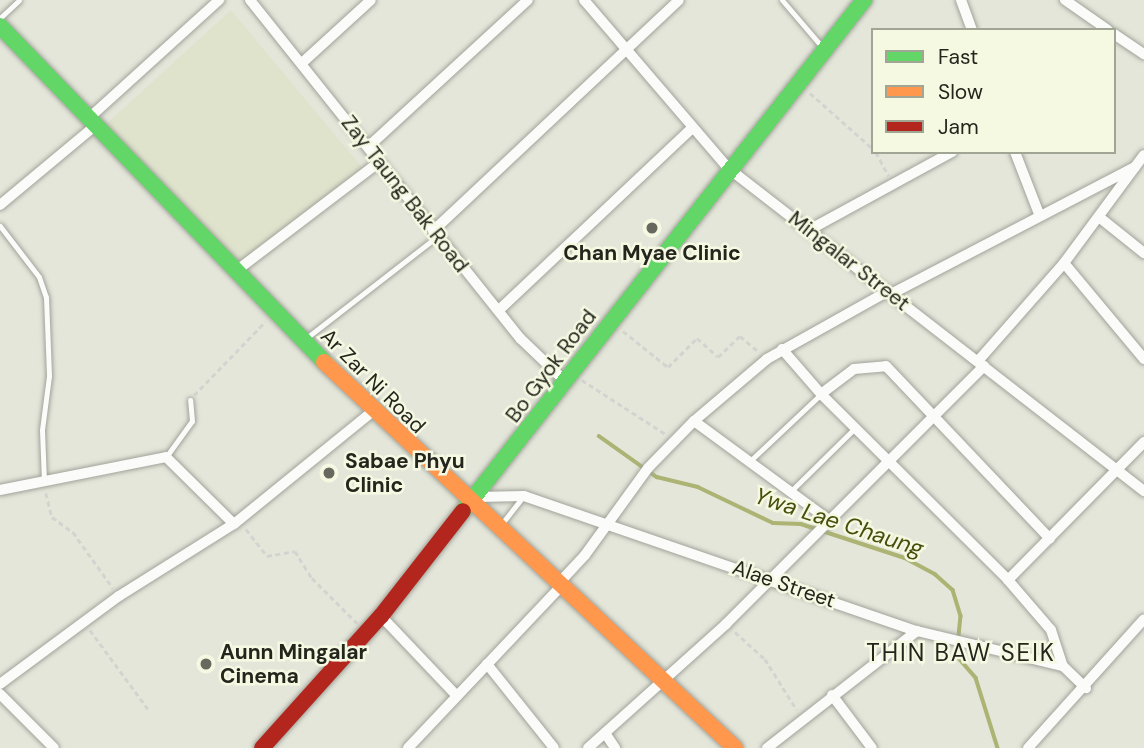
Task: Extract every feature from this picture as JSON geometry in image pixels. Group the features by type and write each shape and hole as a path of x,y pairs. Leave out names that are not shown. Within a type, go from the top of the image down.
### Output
{"main road":[{"name":"Bo Gyok Road","path":"262,748 381,616 569,378 729,168 864,0"},
{"name":"Ar Zar Ni Road","path":"0,26 372,412 473,501 498,528 735,748"}],"street":[{"path":"0,205 92,122 219,0"},
{"name":"Zay Taung Bak Road","path":"250,0 521,339 569,378"},
{"path":"302,63 371,0"},
{"path":"368,147 528,0"},
{"name":"Mingalar Street","path":"584,0 729,168 1144,492"},
{"path":"436,234 679,0"},
{"path":"961,0 971,28"},
{"path":"1065,0 1105,28"},
{"path":"1116,37 1144,54"},
{"path":"499,310 692,128"},
{"path":"809,230 893,181 948,154"},
{"path":"1016,154 1039,214"},
{"path":"588,748 726,624 936,416 1064,263 1144,155"},
{"path":"236,271 379,162"},
{"path":"410,747 560,584 607,526 648,468 694,421 767,359 889,292 1135,167"},
{"path":"1099,217 1144,253"},
{"path":"1064,263 1144,359"},
{"path":"782,349 821,394 892,460 1007,580 1051,630 1063,666 1086,688"},
{"path":"821,394 854,369 886,366 1050,539"},
{"path":"0,684 119,596 236,523 372,412"},
{"path":"694,421 751,460 830,521"},
{"path":"1007,580 1144,442"},
{"path":"0,489 44,484 166,457 236,523"},
{"name":"Alae Street","path":"473,501 524,496 607,526 773,578 917,631 1063,666"},
{"path":"381,616 457,696"},
{"path":"1028,748 1086,688 1144,620"},
{"path":"767,748 917,631"},
{"path":"487,664 554,748"},
{"path":"0,694 54,748"},
{"path":"832,695 872,748"},
{"path":"605,733 615,748"}],"lane":[{"path":"0,18 19,0"},
{"path":"782,0 824,49"},
{"path":"0,226 39,277 46,297 49,376 41,442 44,484"},
{"path":"303,341 436,234"},
{"path":"751,460 821,394"},
{"path":"166,457 192,421 190,400"},
{"path":"791,491 857,426"},
{"path":"498,528 524,496"}],"path":[{"path":"797,82 871,147"},
{"path":"876,154 893,181"},
{"path":"190,400 275,313"},
{"path":"612,321 668,367 697,338 718,357 740,336 767,359"},
{"path":"569,378 676,441"},
{"path":"44,484 52,517 73,532 119,596"},
{"path":"236,523 267,556 295,551 312,578 367,633"},
{"path":"83,621 148,709"},
{"path":"726,624 765,659 803,719"}],"shaded area":[{"path":"231,10 365,171 237,268 103,127"}],"waterway":[{"name":"Ywa Lae Chaung","path":"599,436 657,477 698,487 773,523 801,524 905,558 935,574 953,590 961,616 957,656 976,678 998,748"}],"traffic: fast":[{"path":"463,511 864,0"},
{"path":"0,26 324,362"}],"traffic: slow":[{"path":"324,362 735,748"}],"traffic: jam":[{"path":"262,748 381,616 463,511"}],"place":[{"name":"Chan Myae Clinic","path":"652,228"},
{"name":"Sabae Phyu Clinic","path":"329,473"},
{"name":"Aunn Mingalar Cinema","path":"206,664"}],"district":[{"name":"THIN BAW SEIK","path":"961,653"}]}
